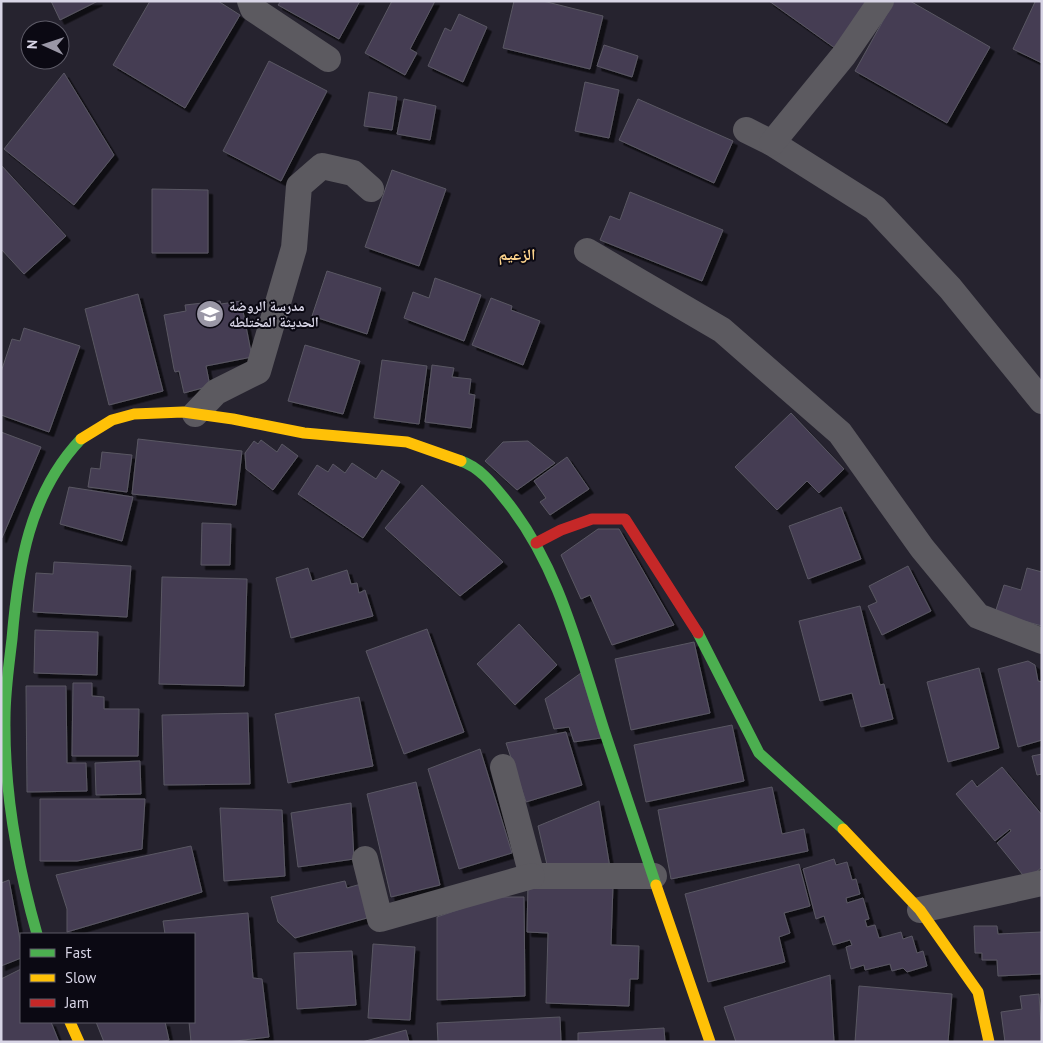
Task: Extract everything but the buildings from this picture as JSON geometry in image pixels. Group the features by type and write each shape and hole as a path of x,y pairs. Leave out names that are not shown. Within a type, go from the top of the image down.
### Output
{"street":[{"path":"250,1 253,9 328,59"},
{"path":"772,143 844,55 880,1"},
{"path":"746,130 772,143 874,208 950,288 1042,401"},
{"path":"196,414 216,392 258,371 294,248 298,186 322,166 353,173 371,189"},
{"path":"587,252 722,330 840,433 922,548 978,616 1042,641"},
{"path":"37,933 14,837 4,722 13,618 23,557 45,485 62,458 86,433 114,420 150,413 196,414 323,436 418,444 470,464 501,493 536,543 571,622 654,876 667,922 710,1042"},
{"path":"536,543 561,530 592,519 625,519 696,630 760,753 838,824 920,910 978,992 989,1042"},
{"path":"8,553 23,557"},
{"path":"503,767 532,876"},
{"path":"365,859 380,919 532,876 654,876"},
{"path":"920,910 1042,883"},
{"path":"70,1023 79,1042"}],"traffic: fast":[{"path":"37,933 23,881 9,800 5,745 6,688 18,585 29,532 49,483 63,460 81,439"},
{"path":"461,461 479,471 504,498 523,524 553,579 565,609 656,885"},
{"path":"698,633 759,753 843,829"}],"traffic: slow":[{"path":"81,439 112,420 134,414 183,412 233,419 304,433 407,442 461,461"},
{"path":"843,829 920,910 978,992 989,1042"},
{"path":"656,885 710,1042"},
{"path":"70,1023 79,1042"}],"traffic: jam":[{"path":"536,543 561,530 592,519 625,519 698,633"}],"place":[{"name":"مدرسة الروضة الحديثة المختلطه","path":"210,314"}],"district":[{"name":"الزعيم","path":"517,254"}]}
